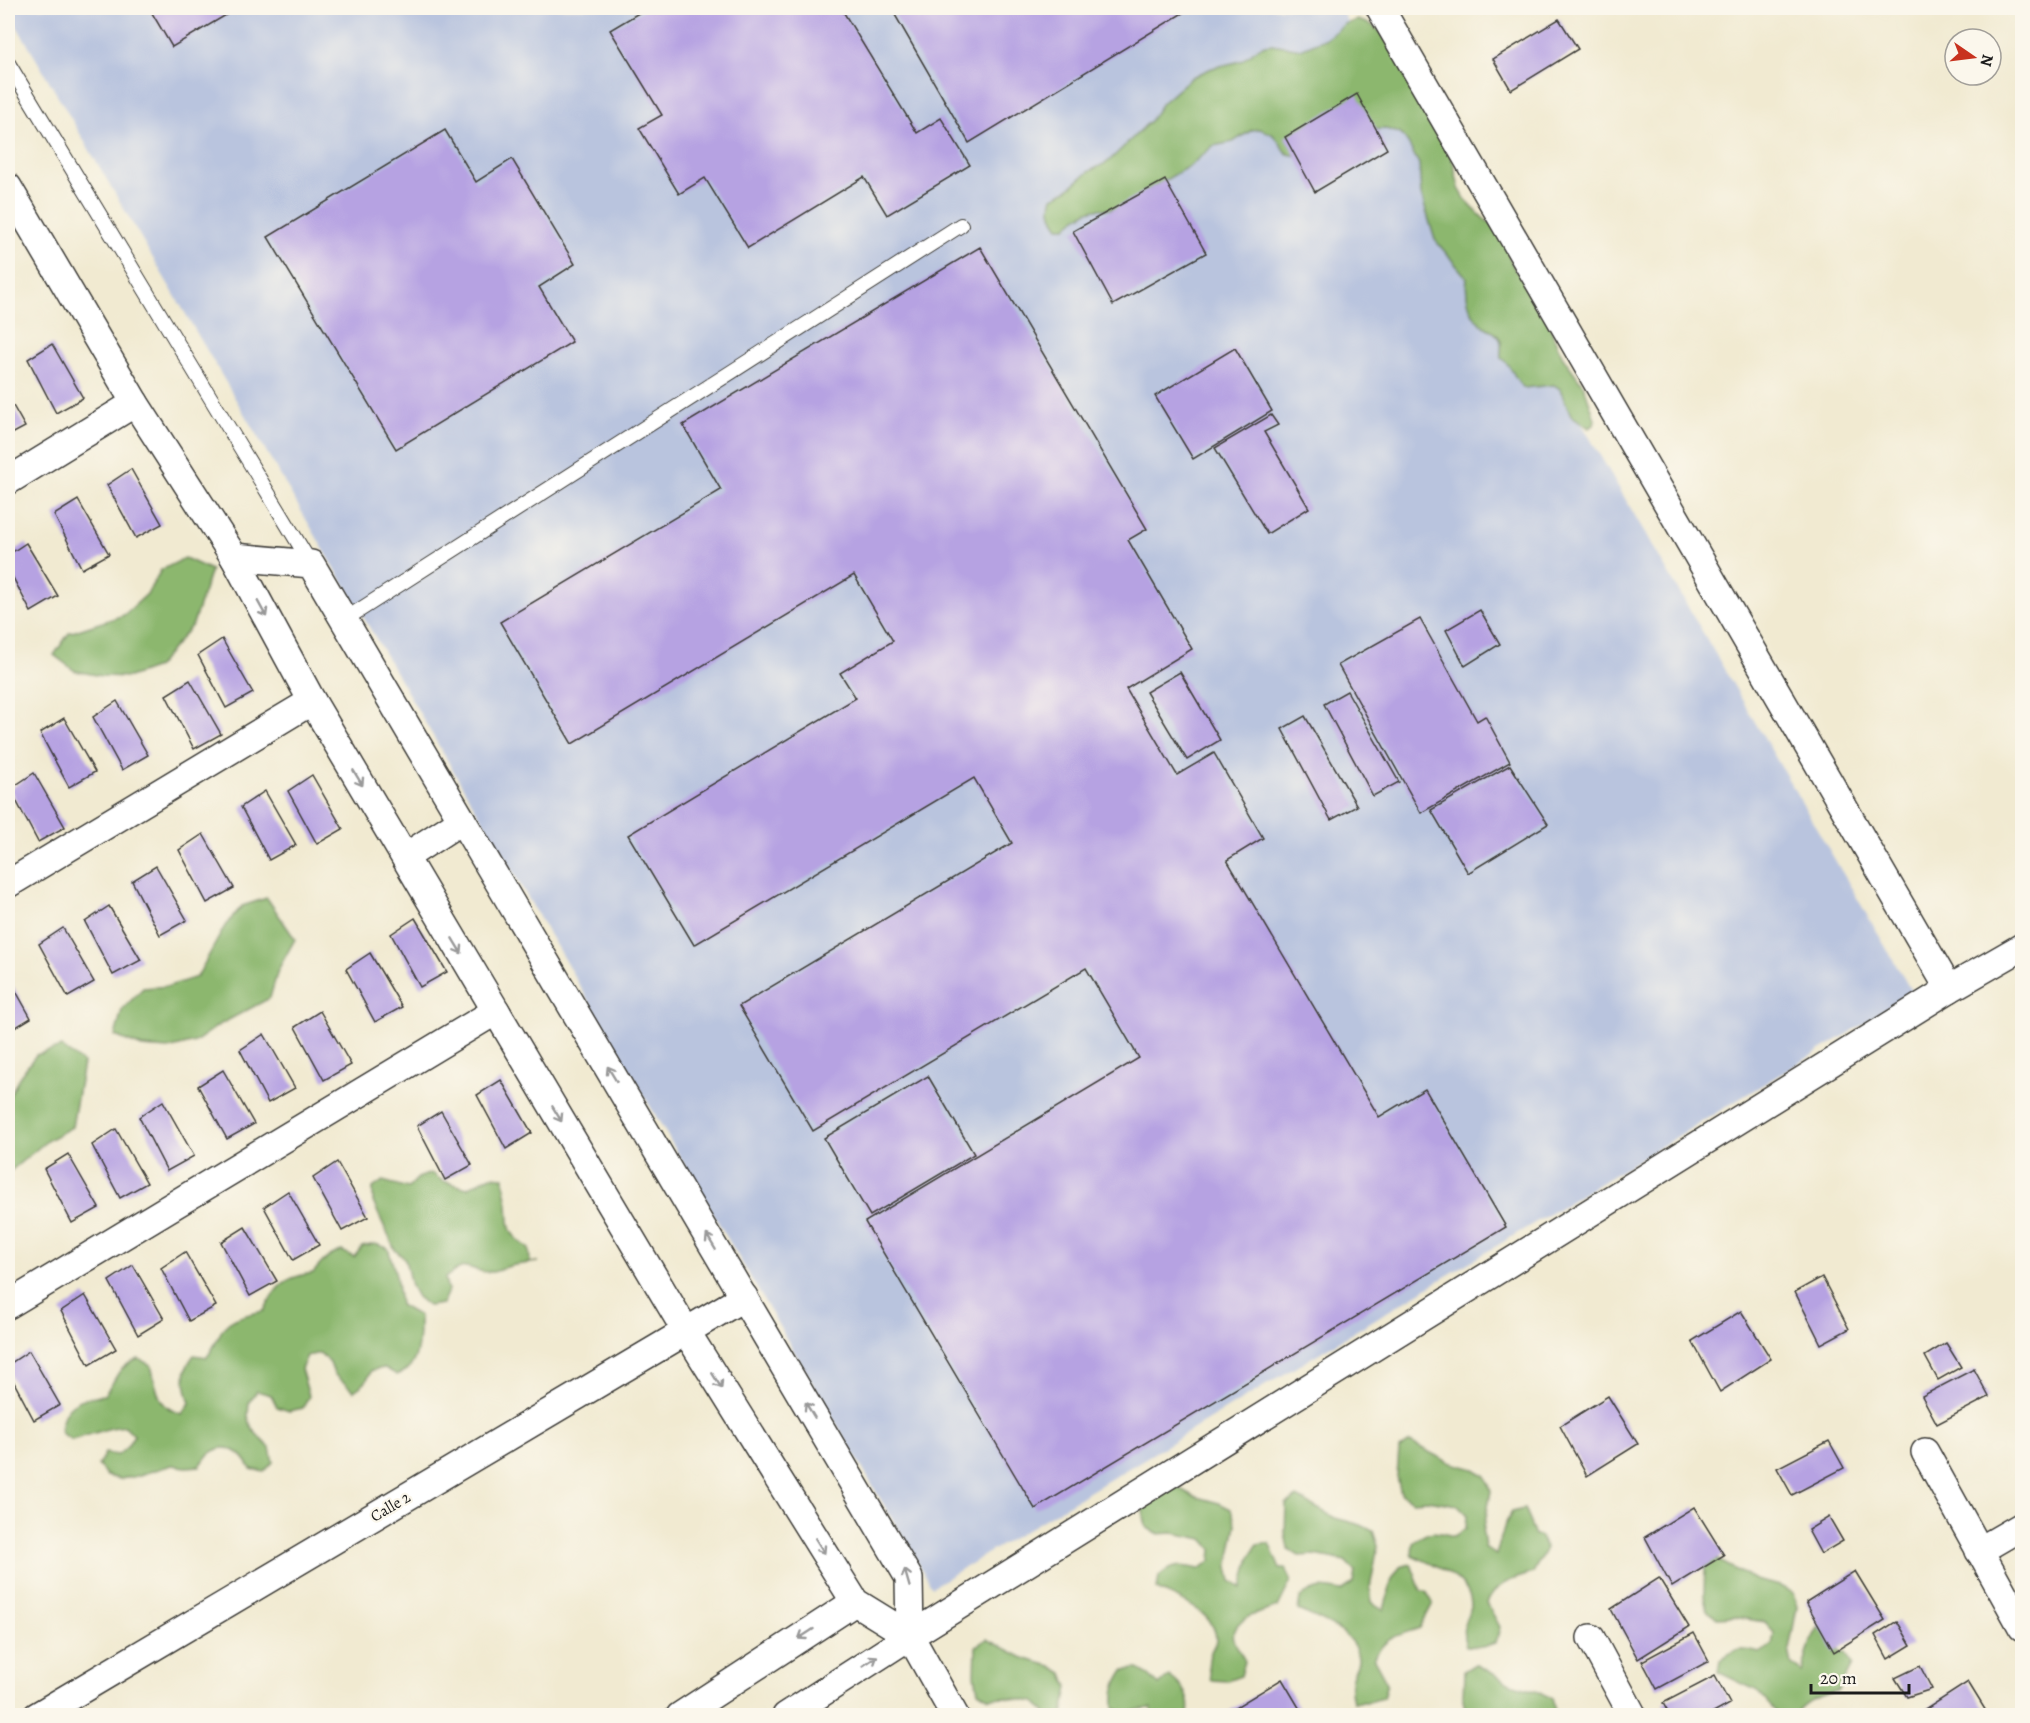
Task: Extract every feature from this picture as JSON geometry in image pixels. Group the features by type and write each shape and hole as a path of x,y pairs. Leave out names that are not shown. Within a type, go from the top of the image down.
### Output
{"street":[{"path":"1380,8 1949,989"},
{"path":"8,187 135,403 234,557 312,701 686,1331 855,1602 910,1636"},
{"path":"8,480 135,403"},
{"path":"234,557 311,564 909,1578 910,1636 955,1716"},
{"path":"8,884 312,701"},
{"path":"405,857 462,820"},
{"path":"786,1716 910,1636 1949,989 2022,947"},
{"path":"8,1305 496,1011"},
{"name":"Calle 2","path":"37,1716 744,1297"},
{"path":"1925,1452 2022,1627"},
{"path":"1979,1551 2022,1526"},
{"path":"680,1716 855,1602"},
{"path":"1590,1638 1633,1716"}],"lane":[{"path":"8,63 311,564"},
{"path":"344,620 961,225"}],"shaded area":[{"path":"8,8 1340,8 1913,994 932,1587"}],"green space":[{"path":"1358,20 1372,25 1383,34 1452,157 1459,188 1467,202 1494,226 1507,244 1509,257 1515,270 1540,296 1563,357 1584,386 1595,419 1594,425 1589,428 1571,415 1560,389 1554,385 1524,388 1501,358 1500,339 1481,324 1470,309 1467,278 1435,240 1421,194 1419,164 1405,138 1399,133 1386,129 1347,131 1298,156 1288,154 1272,134 1260,129 1252,130 1233,142 1213,146 1191,165 1117,209 1088,211 1066,227 1059,227 1054,220 1051,209 1053,197 1067,190 1088,172 1108,162 1150,121 1162,103 1192,77 1212,68 1241,61 1265,45 1301,49 1327,38 1345,24"},
{"path":"185,558 211,570 193,624 157,667 129,677 102,676 75,671 54,655 69,633 124,615 147,594 161,570"},
{"path":"267,898 295,939 278,970 270,998 219,1025 195,1042 168,1049 142,1047 115,1036 122,1010 143,988 169,986 197,977 225,926 242,906"},
{"path":"61,1047 83,1063 72,1127 48,1140 8,1173 8,1099 20,1076 36,1055"},
{"path":"431,1173 443,1181 467,1188 491,1176 504,1177 509,1226 516,1238 529,1249 530,1263 492,1272 460,1268 445,1278 448,1291 442,1304 428,1306 417,1297 411,1286 405,1259 395,1250 373,1202 373,1188 383,1181 408,1188 418,1178"},
{"path":"375,1244 388,1248 396,1275 400,1305 419,1316 418,1343 413,1363 407,1370 397,1375 385,1368 372,1370 365,1383 354,1391 334,1374 330,1363 320,1353 307,1356 301,1369 309,1396 303,1408 289,1411 277,1407 271,1395 257,1391 249,1402 248,1416 252,1429 270,1448 273,1462 264,1472 251,1469 244,1458 234,1450 222,1448 209,1454 200,1466 172,1465 120,1479 107,1476 98,1465 105,1453 118,1455 127,1447 134,1435 125,1426 72,1440 61,1433 64,1416 73,1404 87,1398 104,1395 121,1370 139,1359 151,1365 162,1402 173,1411 182,1414 190,1403 185,1378 187,1367 194,1355 207,1357 226,1325 237,1318 264,1311 282,1284 295,1277 313,1273 322,1262 333,1255 342,1251 354,1257 362,1247"},
{"path":"1410,1442 1448,1462 1474,1469 1486,1476 1491,1491 1483,1533 1485,1547 1496,1555 1505,1524 1512,1512 1524,1509 1535,1535 1539,1536 1546,1548 1533,1573 1500,1586 1487,1603 1500,1627 1496,1643 1482,1647 1466,1646 1463,1629 1471,1605 1469,1595 1449,1573 1412,1555 1413,1543 1423,1535 1436,1532 1454,1536 1466,1528 1467,1515 1457,1505 1428,1500 1412,1501 1401,1494 1397,1477 1399,1449"},
{"path":"1155,1475 1193,1496 1231,1509 1236,1524 1228,1567 1231,1581 1242,1588 1250,1557 1257,1545 1269,1543 1280,1569 1285,1569 1291,1581 1278,1607 1250,1616 1238,1624 1232,1637 1245,1661 1241,1676 1227,1681 1211,1680 1208,1663 1216,1639 1214,1629 1194,1607 1157,1589 1159,1576 1164,1572 1178,1567 1199,1569 1211,1561 1212,1549 1203,1539 1173,1533 1157,1534 1146,1527 1143,1511 1144,1483"},
{"path":"1297,1497 1335,1518 1373,1531 1378,1546 1370,1588 1372,1602 1384,1610 1392,1579 1400,1567 1411,1564 1421,1591 1426,1591 1433,1603 1420,1628 1387,1641 1378,1651 1374,1659 1387,1683 1383,1698 1369,1702 1353,1702 1351,1681 1358,1660 1356,1650 1336,1628 1298,1610 1300,1598 1310,1591 1319,1588 1341,1591 1353,1583 1355,1571 1345,1561 1315,1555 1299,1556 1288,1549 1285,1533 1286,1504"},
{"path":"1716,1559 1755,1580 1780,1586 1793,1593 1797,1607 1789,1650 1792,1664 1802,1672 1811,1641 1818,1628 1831,1626 1841,1653 1846,1653 1852,1665 1839,1690 1809,1702 1796,1715 1776,1715 1756,1690 1718,1672 1720,1660 1725,1656 1739,1650 1760,1653 1772,1645 1774,1633 1764,1622 1734,1617 1718,1618 1707,1611 1704,1595 1705,1566"},
{"path":"987,1639 1026,1659 1051,1666 1063,1673 1068,1687 1063,1715 1044,1715 1045,1712 1035,1702 1005,1697 989,1698 978,1691 975,1675 976,1646"},
{"path":"1475,1664 1514,1685 1552,1698 1556,1715 1466,1715 1463,1699 1464,1671"},
{"path":"1138,1669 1149,1675 1159,1685 1169,1676 1179,1684 1187,1698 1188,1715 1154,1715 1151,1708 1124,1715 1114,1707 1115,1688 1124,1670"}],"building":[{"path":"149,8 238,8 172,47"},
{"path":"647,8 841,8 917,133 941,118 970,165 887,215 864,177 748,248 705,178 679,194 639,128 662,115 610,30"},
{"path":"891,8 1191,8 969,143"},
{"path":"1559,19 1578,49 1511,90 1493,59"},
{"path":"1357,94 1387,149 1315,192 1285,137"},
{"path":"445,130 476,182 512,159 575,264 539,287 572,342 396,449 268,237"},
{"path":"1165,180 1206,253 1113,305 1073,231"},
{"path":"980,247 1147,529 1128,540 1192,649 1126,689 1177,775 1214,753 1263,838 1227,860 1379,1117 1425,1089 1506,1227 1035,1509 865,1222 1139,1058 1086,968 813,1131 739,1006 1012,843 974,778 694,945 628,835 856,698 840,673 893,641 854,575 572,744 500,622 721,490 683,425"},
{"path":"52,344 83,398 56,413 28,359"},
{"path":"1235,348 1272,411 1193,459 1155,396"},
{"path":"8,397 25,427 8,436"},
{"path":"1271,415 1278,425 1264,432 1309,508 1267,534 1215,448"},
{"path":"131,469 162,524 136,538 107,485"},
{"path":"78,500 109,554 82,569 54,515"},
{"path":"26,543 58,596 31,612 8,568 8,555"},
{"path":"1480,610 1500,644 1465,666 1446,630"},
{"path":"1420,619 1477,721 1485,716 1510,762 1421,813 1338,665"},
{"path":"222,639 253,693 226,708 198,655"},
{"path":"1180,672 1220,740 1187,760 1146,692"},
{"path":"190,680 221,734 194,749 166,695"},
{"path":"1347,691 1399,782 1373,796 1324,704"},
{"path":"117,701 148,755 122,770 93,717"},
{"path":"1305,716 1357,806 1331,820 1282,729"},
{"path":"64,718 95,772 69,787 40,733"},
{"path":"1510,765 1548,824 1468,873 1431,810"},
{"path":"34,773 65,827 38,842 10,789"},
{"path":"312,775 343,829 317,844 288,791"},
{"path":"265,791 296,845 269,860 241,807"},
{"path":"203,834 234,888 207,903 179,850"},
{"path":"156,866 187,920 160,935 132,881"},
{"path":"109,906 141,960 113,975 85,922"},
{"path":"415,918 447,972 420,987 391,934"},
{"path":"63,928 94,982 68,997 39,944"},
{"path":"370,953 402,1007 375,1022 346,969"},
{"path":"8,977 31,1018 8,1032"},
{"path":"320,1011 351,1065 324,1080 295,1027"},
{"path":"264,1034 295,1088 268,1103 240,1050"},
{"path":"223,1070 254,1124 227,1139 198,1086"},
{"path":"928,1076 974,1154 870,1216 824,1138"},
{"path":"501,1080 532,1133 506,1149 477,1095"},
{"path":"163,1101 194,1156 167,1171 139,1117"},
{"path":"441,1111 472,1165 445,1180 417,1126"},
{"path":"116,1129 147,1183 120,1198 92,1145"},
{"path":"68,1154 99,1208 72,1223 44,1169"},
{"path":"337,1162 368,1217 342,1231 313,1178"},
{"path":"288,1191 319,1245 293,1260 264,1207"},
{"path":"245,1227 277,1281 250,1296 221,1242"},
{"path":"185,1252 216,1306 189,1321 161,1268"},
{"path":"133,1265 164,1319 138,1335 109,1281"},
{"path":"1822,1277 1849,1329 1821,1344 1795,1292"},
{"path":"85,1295 116,1349 89,1365 61,1311"},
{"path":"1741,1311 1771,1359 1720,1392 1692,1341"},
{"path":"1946,1343 1961,1367 1938,1380 1925,1356"},
{"path":"29,1351 60,1405 34,1420 8,1371 8,1365"},
{"path":"1974,1369 1989,1397 1937,1424 1922,1396"},
{"path":"1608,1396 1638,1444 1587,1476 1560,1426"},
{"path":"1829,1441 1844,1468 1792,1495 1777,1468"},
{"path":"1694,1507 1724,1555 1672,1587 1645,1537"},
{"path":"1829,1517 1843,1541 1821,1554 1808,1530"},
{"path":"1855,1571 1885,1620 1834,1652 1806,1602"},
{"path":"1659,1578 1689,1627 1638,1659 1611,1609"},
{"path":"1897,1621 1911,1645 1888,1659 1875,1635"},
{"path":"1694,1633 1709,1661 1657,1689 1642,1661"},
{"path":"1920,1666 1932,1689 1907,1697 1895,1678"},
{"path":"1715,1676 1730,1704 1708,1716 1670,1716 1663,1703"},
{"path":"1282,1679 1304,1716 1221,1716"},
{"path":"1968,1682 1989,1716 1921,1716 1920,1713"}]}
